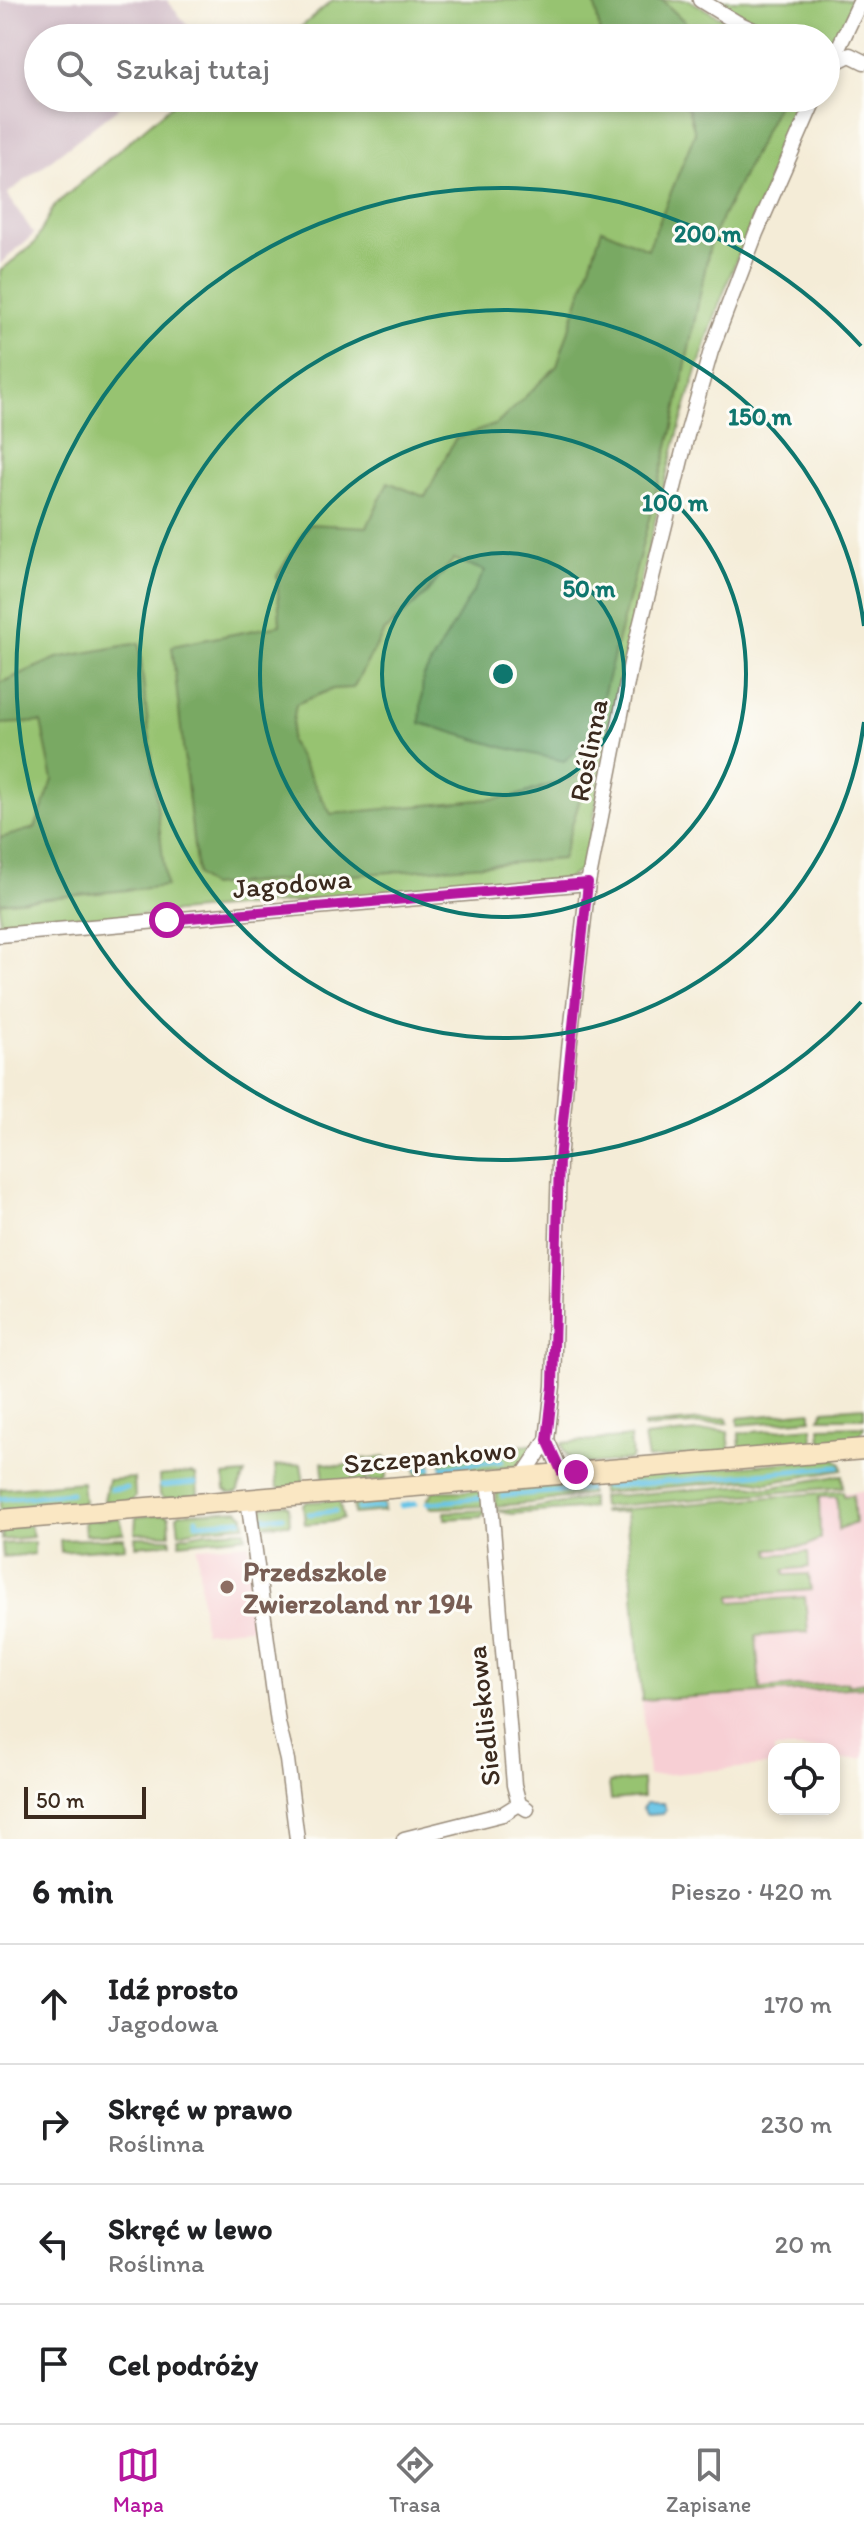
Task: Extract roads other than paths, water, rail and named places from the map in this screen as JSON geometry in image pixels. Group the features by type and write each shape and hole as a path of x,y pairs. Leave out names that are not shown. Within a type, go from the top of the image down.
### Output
{"street":[{"path":"700,0 740,24"},
{"path":"840,42 861,0"},
{"path":"840,61 850,55 864,62"},
{"name":"Roślinna","path":"523,1476 547,1440 553,1386 559,1160 588,883 631,663 692,417 736,281 809,112"},
{"name":"Jagodowa","path":"0,935 588,883"},
{"path":"547,1440 562,1473"},
{"name":"Szczepankowo","path":"0,1520 864,1449"},
{"name":"Siedliskowa","path":"404,1839 523,1807 514,1785 489,1479"},
{"path":"248,1499 297,1839"}],"water":[{"path":"646,1803 663,1803 666,1810 662,1814 647,1815 642,1809"}],"waterway":[{"path":"443,1467 502,1461"},
{"path":"604,1487 838,1467"},
{"path":"418,1469 430,1468"},
{"path":"162,1486 195,1483"},
{"path":"111,1489 127,1488"},
{"path":"502,1496 588,1489"},
{"path":"0,1499 71,1493"},
{"path":"427,1503 483,1498"},
{"path":"401,1506 415,1504"},
{"path":"358,1509 381,1507"},
{"path":"309,1514 335,1511"},
{"path":"263,1518 283,1516"},
{"path":"196,1519 196,1523 241,1520"}],"place":[{"name":"Przedszkole Zwierzoland nr 194","path":"227,1587"}]}
